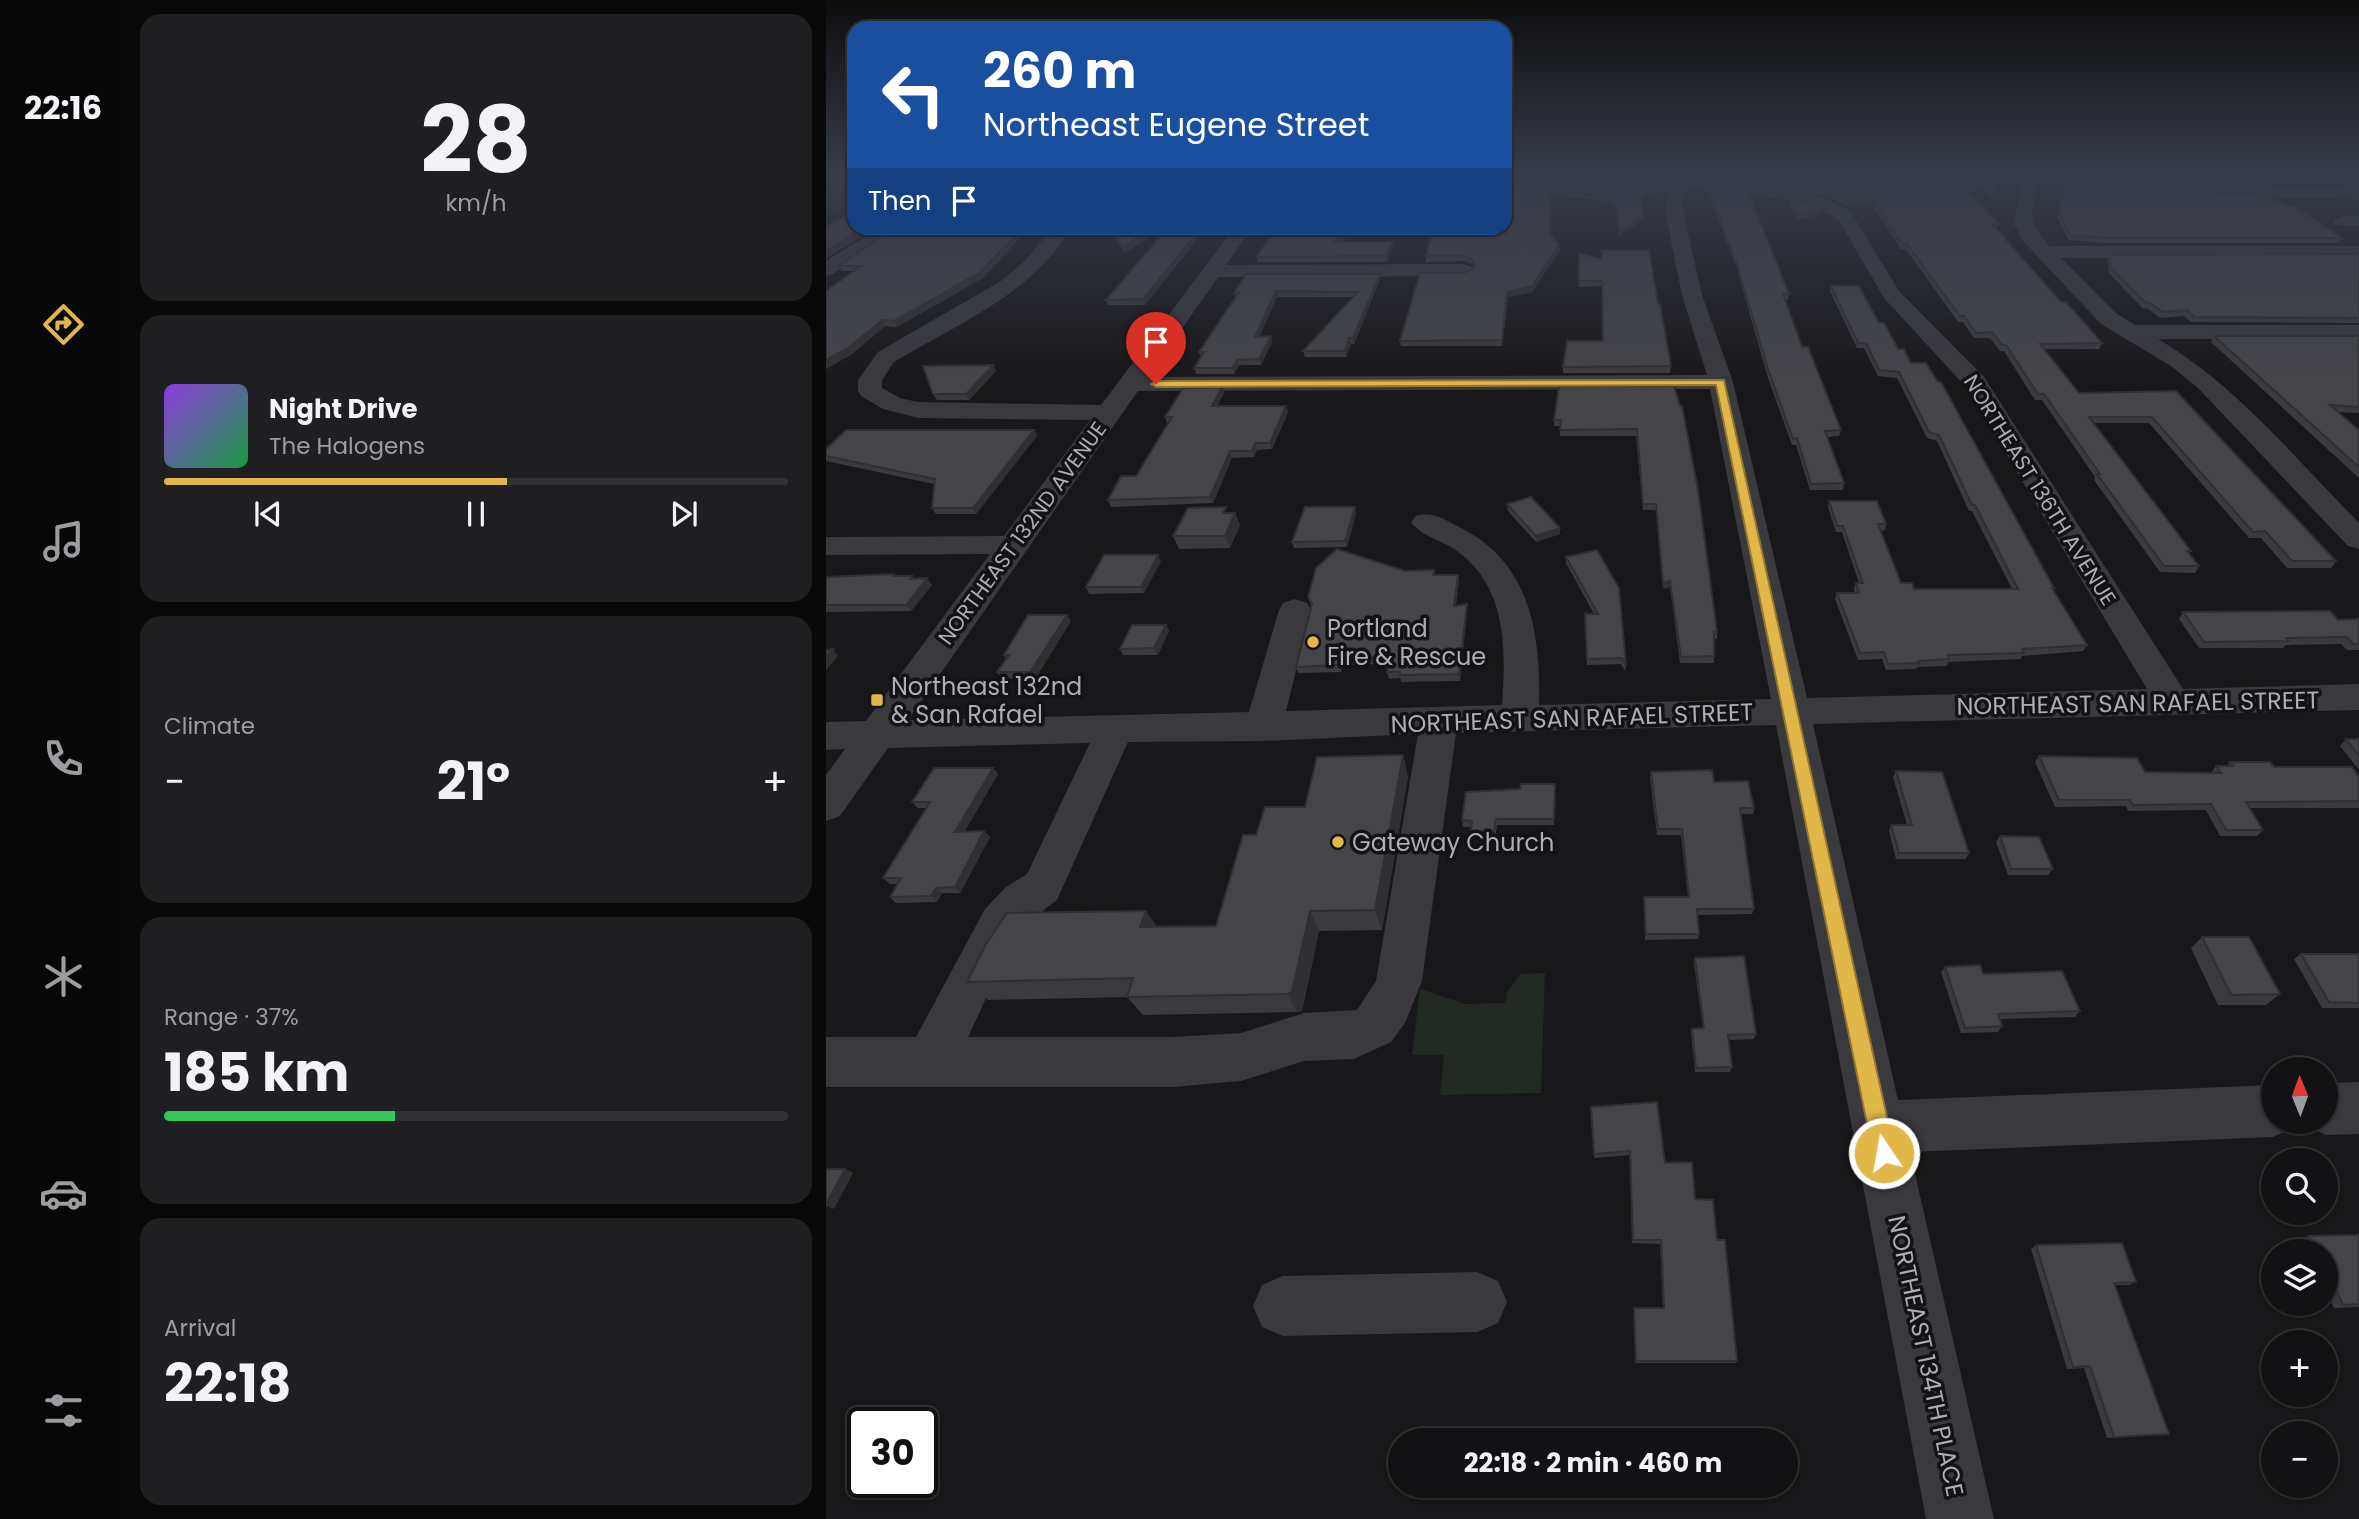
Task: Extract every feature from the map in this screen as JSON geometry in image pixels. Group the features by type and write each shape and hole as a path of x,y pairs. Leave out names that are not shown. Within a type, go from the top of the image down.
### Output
{"street":[{"path":"826,270 863,246"},
{"path":"1047,246 1033,264 1008,285 886,357 870,380 870,391 865,399 918,410 1109,413"},
{"name":"NORTHEAST 132ND AVENUE","path":"826,805 1229,246"},
{"name":"NORTHEAST 134TH PLACE","path":"1681,246 1692,295 1721,382 1960,1519"},
{"name":"NORTHEAST 136TH AVENUE","path":"1863,246 1891,294 1975,382 2173,702"},
{"path":"2038,246 2102,313 2179,361 2207,383 2359,540"},
{"path":"2044,252 2359,252"},
{"path":"1211,271 1463,270"},
{"path":"2131,332 2359,332"},
{"path":"1130,384 1721,382"},
{"path":"1426,522 1477,551 1499,576 1508,592 1520,630 1523,661 1520,719"},
{"path":"826,546 1013,545"},
{"path":"1263,727 1295,610"},
{"name":"NORTHEAST SAN RAFAEL STREET","path":"826,736 1263,727 2359,697"},
{"path":"826,1062 1172,1062 1241,1057 1304,1037 1354,1035 1374,1026 1388,1007 1399,981 1439,721"},
{"path":"930,1062 1001,923 1022,900 1042,887 1115,730"},
{"path":"2338,1109 2359,1108"},
{"path":"1879,1127 2261,1111"},
{"path":"1283,1306 1477,1302"}],"shaded area":[{"path":"1545,973 1541,1093 1440,1095 1444,1055 1412,1055 1420,989 1465,1004 1505,1003 1507,992 1520,974"}],"building":[{"path":"869,246 1005,246 980,272 894,321 882,320 848,348 826,360 826,291 861,266 839,266"},
{"path":"1153,246 1186,246 1143,299 1106,300"},
{"path":"1264,246 1391,246 1387,256 1257,257"},
{"path":"1429,246 1558,246 1532,286 1507,292 1502,340 1400,341 1420,273 1463,273 1472,270 1475,265 1472,259 1463,256 1426,256"},
{"path":"1730,246 1770,246 1789,294 1783,294 1802,347 1808,347 1841,430 1825,431 1844,483 1811,484 1797,438 1793,439 1769,372"},
{"path":"1908,246 2011,246 2102,343 2040,344 2079,393 2176,391 2336,561 2292,561 2265,531 2253,532 2152,417 2089,417 2191,551 2187,551 2199,566 2164,566 2097,474 2100,474 2044,394 2038,394 2006,345 2002,345 1992,332 1976,333 1964,316 1960,316"},
{"path":"1601,250 1649,250 1671,366 1563,367 1567,341 1603,341 1602,281 1579,281 1579,253 1602,259"},
{"path":"2359,254 2359,318 2194,317 2187,310 2163,312 2146,303 2111,268 2110,255"},
{"path":"1246,274 1380,274 1345,351 1303,351 1358,292 1276,291 1255,337 1271,336 1259,359 1237,360 1232,368 1194,368 1204,352 1199,352 1239,292 1234,293"},
{"path":"1831,286 1859,286 1879,323 1884,323 1898,349 1904,349 1911,363 1926,363 1938,382 1941,382 2052,588 2087,645 2022,649 2024,653 1948,655 1949,659 1918,661 1919,663 1888,664 1884,652 1860,653 1837,593 1859,593 1856,583 1863,583 1843,526 1837,526 1829,501 1877,501 1886,524 1878,524 1901,583 1912,583 1914,589 2018,589 1975,505 1972,505 1939,435 1929,432 1899,372 1879,370 1866,343 1858,343"},
{"path":"2214,336 2359,336 2359,407 2330,405 2359,430 2359,467"},
{"path":"993,365 966,394 933,394 923,366"},
{"path":"1559,386 1674,386 1682,406 1698,490 1717,632 1714,632 1714,656 1681,657 1670,581 1663,583 1656,504 1643,504 1637,429 1560,430 1561,420 1554,420"},
{"path":"1222,387 1212,406 1286,406 1270,443 1255,443 1252,451 1230,451 1210,497 1108,500 1121,476 1136,476 1172,417 1165,417 1183,388"},
{"path":"846,430 1034,430 973,508 932,508 935,479 826,456 826,449"},
{"path":"1531,497 1560,528 1536,536 1507,504"},
{"path":"1226,507 1223,513 1235,513 1225,536 1173,536 1188,508"},
{"path":"1305,507 1355,507 1345,541 1292,542"},
{"path":"1337,549 1405,571 1434,570 1433,575 1458,575 1454,606 1467,604 1459,674 1400,675 1400,672 1387,672 1390,657 1341,659 1339,665 1296,667 1312,604 1308,597 1316,568"},
{"path":"1597,550 1619,588 1626,665 1622,658 1587,659 1585,614 1598,614 1566,557"},
{"path":"1104,555 1158,555 1141,587 1086,587"},
{"path":"894,574 893,576 912,576 910,579 927,578 906,605 826,605 826,577"},
{"path":"2330,611 2338,620 2359,619 2359,644 2353,644 2347,637 2204,642 2183,612"},
{"path":"1028,615 1067,615 1030,672 997,672 1009,655 1004,655"},
{"path":"1132,625 1166,625 1154,648 1120,649"},
{"path":"2346,739 2359,739 2359,756"},
{"path":"1403,755 1375,910 1310,911 1292,992 1127,997 1133,978 967,982 986,944 1007,913 1146,911 1140,927 1216,926 1243,835 1256,835 1265,807 1305,807 1317,757"},
{"path":"2039,756 2137,758 2145,772 2221,773 2216,766 2233,766 2230,762 2270,762 2274,767 2352,767 2359,777 2359,801 2246,802 2263,830 2226,830 2211,804 2133,805 2130,800 2059,800"},
{"path":"934,768 993,768 955,832 984,831 955,887 936,888 931,896 890,897 901,878 883,878 930,802 912,802"},
{"path":"1712,770 1714,782 1748,781 1754,808 1740,808 1754,909 1697,909 1699,934 1646,934 1644,897 1689,897 1682,829 1658,829 1651,772"},
{"path":"1896,771 1942,772 1969,853 1899,853 1891,825 1912,825"},
{"path":"1521,784 1555,784 1554,819 1496,819 1494,832 1471,831 1472,821 1462,820 1466,792 1520,789"},
{"path":"2000,836 2039,837 2053,869 2011,869"},
{"path":"2202,937 2249,937 2280,994 2231,995"},
{"path":"2301,954 2359,954 2359,1003 2329,1002"},
{"path":"1744,956 1756,1034 1728,1035 1732,1067 1696,1068 1692,1029 1704,1028 1695,958"},
{"path":"1980,965 1983,974 2062,971 2080,1011 1998,1014 2002,1026 1965,1028 1945,967"},
{"path":"1657,1102 1665,1163 1692,1162 1695,1199 1713,1200 1717,1240 1725,1240 1737,1361 1636,1361 1634,1308 1664,1308 1661,1240 1633,1240 1630,1151 1594,1154 1591,1107"},
{"path":"826,1169 845,1169 826,1204"},
{"path":"2359,1235 2359,1304 2343,1305 2338,1294 2338,1239 2311,1239 2309,1236"},
{"path":"2122,1243 2136,1282 2114,1283 2169,1434 2114,1437 2090,1366 2073,1367 2036,1245"}],"place":[{"name":"Portland Fire & Rescue","path":"1313,642"},
{"name":"Northeast 132nd & San Rafael","path":"877,700"},
{"name":"Gateway Church","path":"1338,842"}],"route":[{"path":"1156,384 1721,382 1884,1153"}]}
